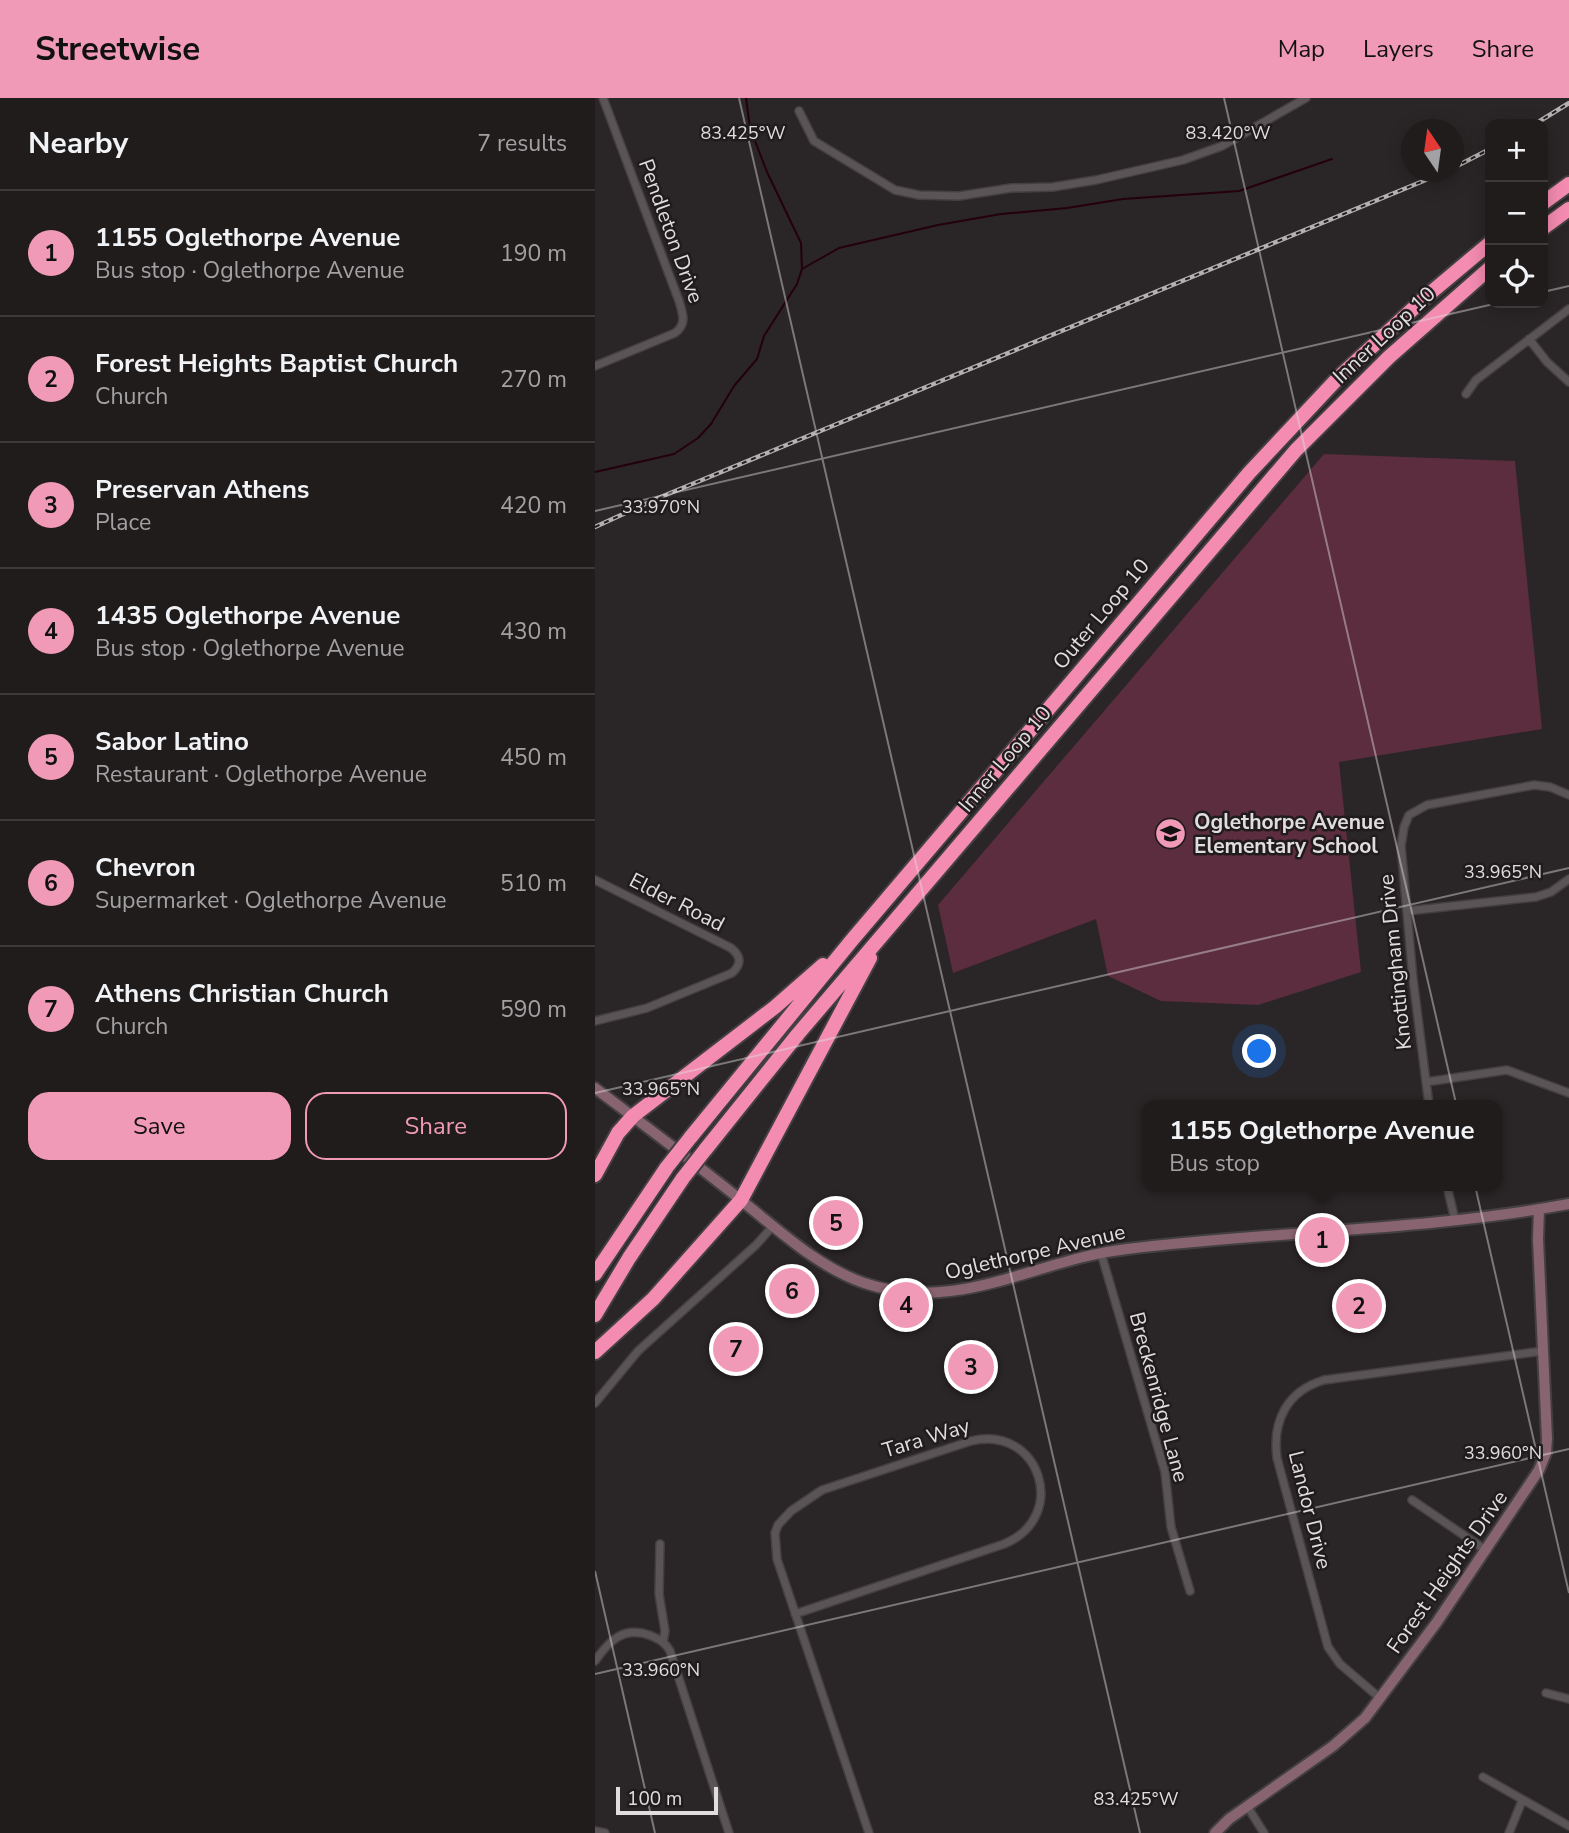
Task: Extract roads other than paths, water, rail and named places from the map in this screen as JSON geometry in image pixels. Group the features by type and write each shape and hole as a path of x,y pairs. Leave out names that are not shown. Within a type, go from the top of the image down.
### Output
{"highway":[{"path":"1548,199 1569,184"},
{"path":"1548,224 1569,209"},
{"name":"Outer Loop 10","path":"595,1274 667,1167 690,1138 852,940 1240,483 1304,413 1398,322 1488,245"},
{"name":"Inner Loop 10","path":"595,1314 683,1178 742,1102 1296,450 1389,357 1485,272"},
{"path":"595,1352 653,1299 741,1200 882,936"},
{"path":"595,1175 618,1133 633,1116 775,1007 852,940"}],"main road":[{"name":"Oglethorpe Avenue","path":"595,1088 815,1258 845,1275 873,1286 902,1292 934,1294 962,1291 1101,1253 1139,1247 1455,1220 1569,1204"},
{"name":"Forest Heights Drive","path":"1215,1833 1247,1806 1333,1746 1365,1718 1487,1551 1543,1462 1547,1439 1537,1228 1539,1209"}],"street":[{"name":"Pendleton Drive","path":"595,366 675,333 683,325 679,301 603,98"},
{"path":"799,111 814,141 883,183 908,194 959,196 1010,188 1053,187 1183,160 1221,146 1306,98"},
{"path":"1466,394 1476,380 1569,309"},
{"path":"1529,339 1547,362 1569,382"},
{"name":"Knottingham Drive","path":"1428,1100 1401,839 1409,816 1419,808 1527,785 1550,786 1569,795"},
{"path":"1407,911 1536,897 1551,892 1569,879"},
{"name":"Elder Road","path":"595,880 731,948 740,959 732,973 647,1008 595,1021"},
{"path":"1426,1082 1507,1070 1569,1093"},
{"path":"1448,1191 1455,1220"},
{"path":"595,1403 638,1351 756,1245 773,1226"},
{"name":"Breckenridge Lane","path":"1101,1253 1165,1472 1171,1527 1189,1591"},
{"name":"Landor Drive","path":"1381,1699 1340,1664 1328,1647 1277,1458 1276,1434 1283,1410 1300,1391 1324,1380 1543,1351"},
{"name":"Tara Way","path":"795,1614 1021,1536 1033,1522 1042,1497 1040,1479 1033,1463 1010,1443 996,1438 981,1439 831,1486 812,1496 778,1525 774,1540 777,1559 795,1614 869,1833"},
{"path":"1412,1500 1487,1551"},
{"path":"660,1544 659,1586 665,1631 663,1642"},
{"path":"595,1661 611,1641 625,1633 646,1634 663,1642 670,1651 729,1833"},
{"path":"1546,1693 1569,1699"},
{"path":"1483,1777 1569,1826"},
{"path":"1509,1833 1522,1801"},
{"path":"1247,1806 1265,1833"},
{"path":"595,1831 605,1833"}],"waterway":[{"path":"595,472 674,454 698,438 711,424 734,386 757,359 764,336 797,284 802,269 801,243 767,172 750,128 746,98"},
{"path":"802,269 839,248 938,225 1001,214 1123,199 1239,191 1332,159"}],"railway":[{"path":"1543,119 1569,103"},
{"path":"1464,162 1485,152"},
{"path":"595,527 656,499 1421,182"}],"place":[{"name":"Oglethorpe Avenue Elementary School","path":"1171,834"},
{"name":"Sabor Latino","path":"836,1223"},
{"name":"1155 Oglethorpe Avenue","path":"1322,1240"},
{"name":"Chevron","path":"792,1291"},
{"name":"1435 Oglethorpe Avenue","path":"906,1305"},
{"name":"Forest Heights Baptist Church","path":"1359,1306"},
{"name":"Athens Christian Church","path":"736,1349"},
{"name":"Preservan Athens","path":"971,1367"}]}
